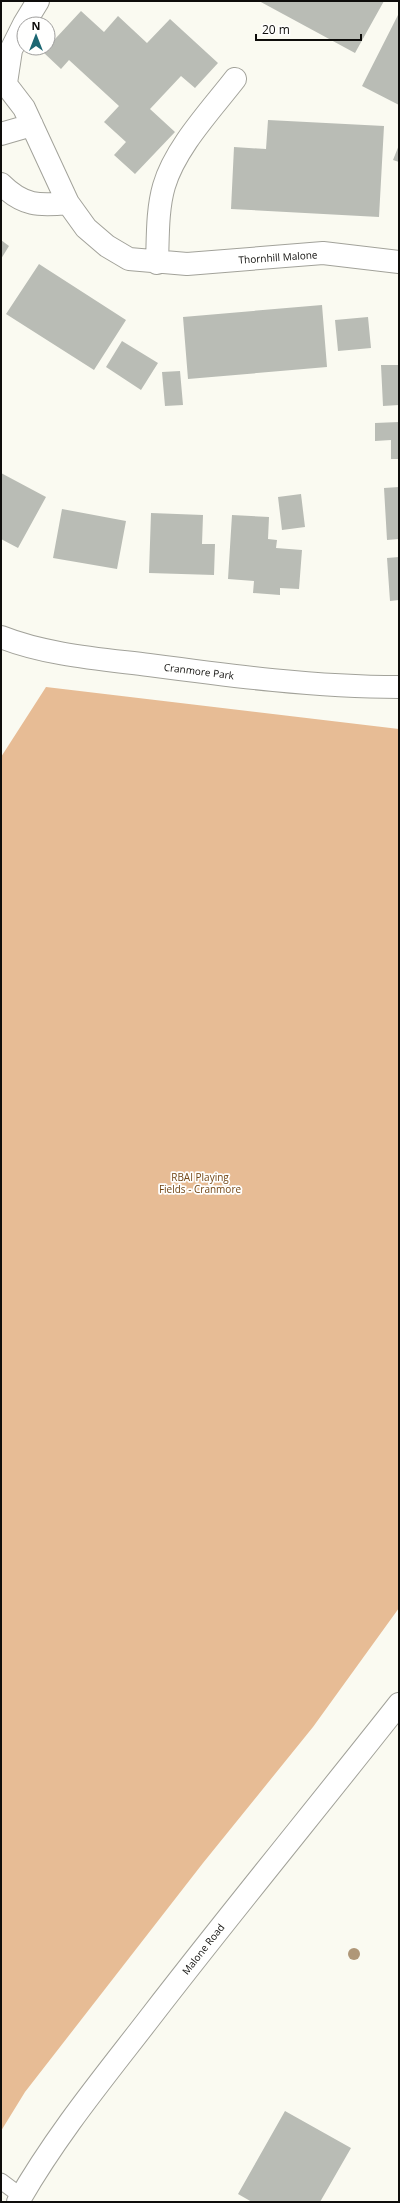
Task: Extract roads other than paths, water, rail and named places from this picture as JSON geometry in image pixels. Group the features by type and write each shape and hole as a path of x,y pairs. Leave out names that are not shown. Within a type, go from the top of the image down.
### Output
{"street":[{"name":"Thornhill Malone","path":"29,16 38,1"},
{"name":"Thornhill Malone","path":"16,41 3,80 24,108 68,203 86,228 107,246 129,259 157,263 187,264 323,253 399,262"},
{"path":"157,263 159,219 164,186 178,155 235,79"},
{"path":"1,134 32,125"},
{"path":"1,184 14,197 42,206 68,203"},
{"name":"Cranmore Park","path":"1,637 14,642 81,656 240,677 345,687 399,687"},
{"name":"Malone Road","path":"20,2199 51,2149 88,2097 234,1909 399,1704"}],"lane":[{"path":"1,2181 20,2199"}],"park label":[{"name":"RBAI Playing Fields - Cranmore","path":"200,1182"}]}
